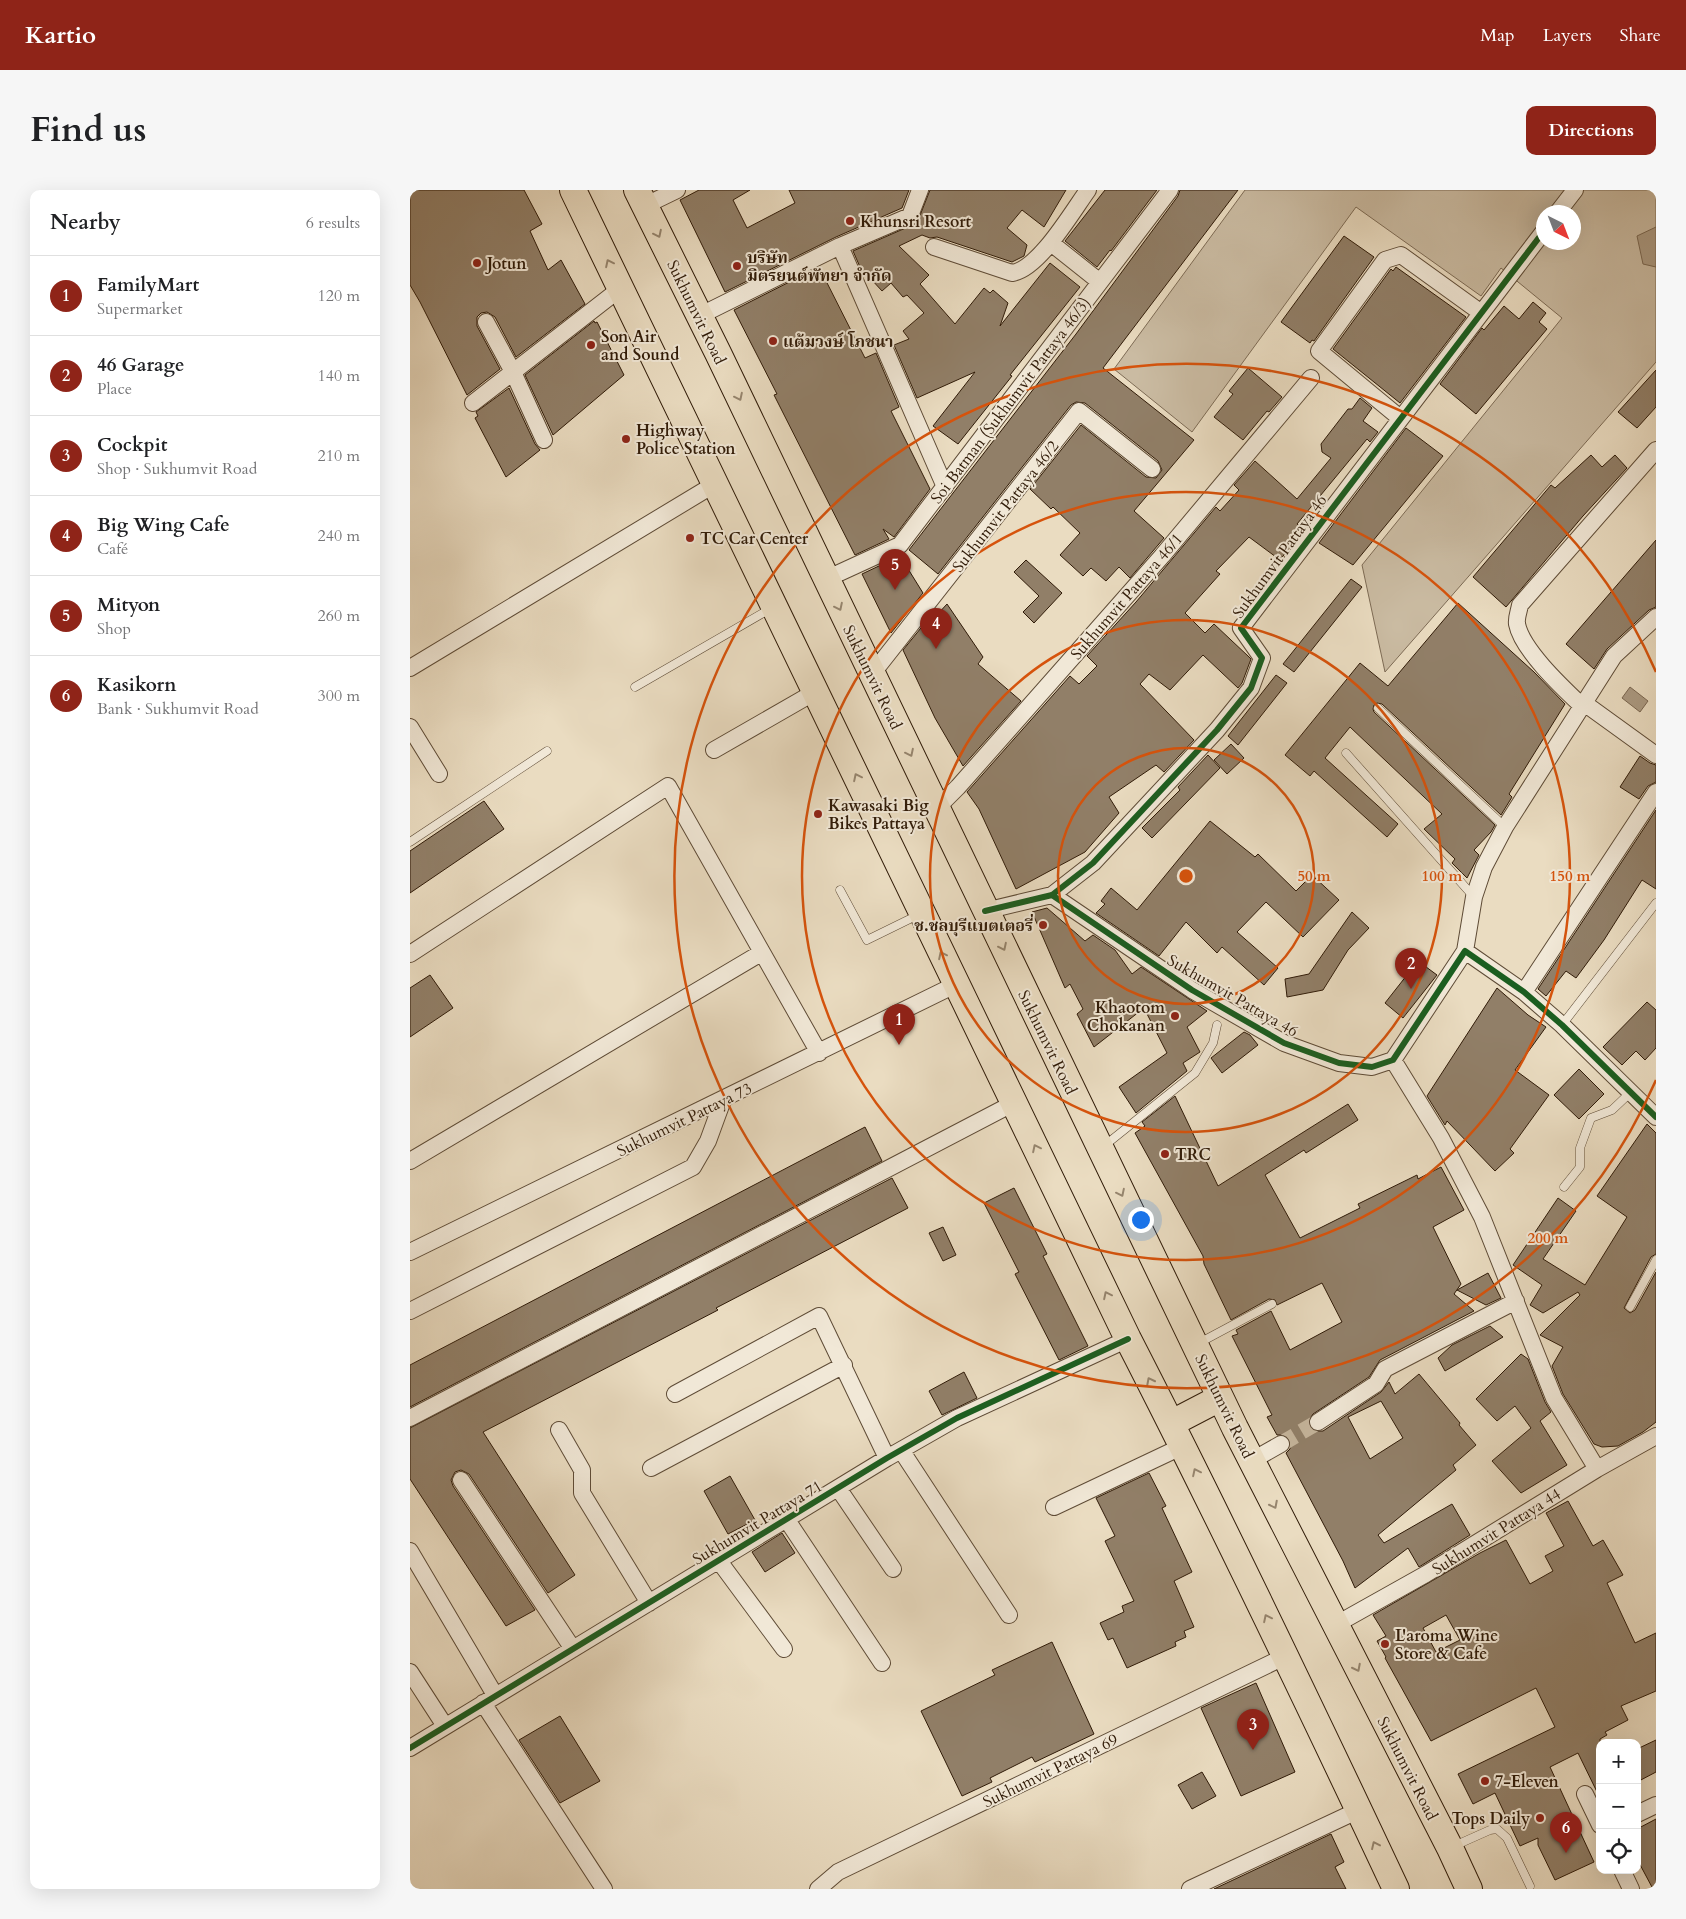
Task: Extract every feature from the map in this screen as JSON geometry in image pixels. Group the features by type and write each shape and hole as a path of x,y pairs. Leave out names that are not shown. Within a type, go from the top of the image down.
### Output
{"highway":[{"path":"574,190 1128,1339 1286,1656 1396,1889"},
{"name":"Sukhumvit Road","path":"641,198 1220,1398 1450,1848 1469,1889"},
{"path":"1177,1435 1220,1398"}],"street":[{"path":"641,198 677,190"},
{"path":"699,316 840,246 910,216 920,190"},
{"path":"934,247 1012,273 1020,272 1027,268 1051,243 1088,190"},
{"name":"Soi Batman (Sukhumvit Pattaya 46/3)","path":"826,579 900,545 1170,190"},
{"path":"1564,205 1576,190"},
{"name":"Sukhumvit Pattaya 46","path":"986,911 1052,895 1093,862 1217,730 1251,688 1262,658 1241,628 1480,312 1536,241"},
{"path":"1051,243 1100,282"},
{"path":"840,246 945,487"},
{"path":"1400,418 1319,351 1385,260 1401,256 1480,312"},
{"path":"473,403 621,288"},
{"path":"486,322 513,372 544,440"},
{"name":"Sukhumvit Pattaya 46/1","path":"936,809 958,787 1162,556 1311,378"},
{"name":"Sukhumvit Pattaya 46/2","path":"872,674 1079,411 1152,470"},
{"path":"1656,450 1520,605 1517,622 1523,640 1560,686 1656,755"},
{"path":"410,668 715,484"},
{"path":"1596,1469 1554,1398 1482,1217 1441,1138 1393,1060 1466,951 1474,897 1484,867 1505,827 1614,656 1656,617"},
{"path":"714,750 815,692"},
{"path":"410,727 439,774"},
{"path":"410,954 668,786 819,1053"},
{"path":"1524,992 1656,792"},
{"name":"Sukhumvit Pattaya 46","path":"1052,895 1192,990 1284,1043 1339,1063 1372,1067 1393,1060"},
{"path":"1466,951 1524,992 1562,1025 1656,1117"},
{"path":"410,1161 761,953"},
{"name":"Sukhumvit Pattaya 73","path":"410,1252 819,1053 956,984"},
{"path":"410,1311 693,1166 708,1141 722,1100"},
{"path":"410,1418 1014,1103"},
{"path":"1318,1422 1376,1384 1385,1369 1516,1301"},
{"path":"675,1394 819,1316 894,1454 1009,1614"},
{"name":"Sukhumvit Pattaya 71","path":"410,1748 894,1454 957,1418 1128,1339"},
{"path":"651,1468 844,1365"},
{"path":"559,1430 582,1470 582,1493 649,1603"},
{"path":"1054,1507 1177,1435"},
{"name":"Sukhumvit Pattaya 44","path":"1335,1625 1426,1574 1596,1469 1656,1436"},
{"path":"1251,1461 1281,1444"},
{"path":"461,1480 573,1649"},
{"path":"838,1488 893,1569"},
{"path":"787,1520 882,1663"},
{"path":"410,1552 489,1699 604,1889"},
{"path":"719,1561 784,1649"},
{"name":"Sukhumvit Pattaya 69","path":"818,1889 838,1872 1286,1656"},
{"path":"410,1672 446,1726"},
{"path":"1585,1794 1596,1817"},
{"path":"1641,1812 1656,1805"},
{"path":"1190,1889 1359,1810"},
{"path":"1624,1874 1632,1889"}],"lane":[{"path":"635,687 774,606"},
{"path":"1378,708 1505,827"},
{"path":"410,842 547,751"},
{"path":"1346,753 1474,897"},
{"path":"840,890 867,940 922,912"},
{"path":"1562,1025 1656,903"},
{"path":"1100,1149 1196,1073 1213,1044 1217,1025"},
{"path":"1564,1187 1580,1167 1580,1148 1592,1118 1612,1110 1630,1093"},
{"path":"1630,1307 1656,1260"},
{"path":"1195,1344 1272,1304"},
{"path":"1450,1848 1490,1830 1497,1829 1506,1838 1530,1886"}],"shaded area":[{"path":"1245,190 1656,190 1656,362 1385,672 1362,565 1562,318 1501,268 1481,296 1356,207 1192,432 1114,369"},
{"path":"1656,227 1656,267 1643,264 1637,236"},
{"path":"1630,687 1648,701 1640,712 1622,698"}],"building":[{"path":"410,190 524,190 542,224 530,231 548,270 561,260 585,304 516,357 495,317 487,312 481,313 477,317 477,326 500,369 467,395 410,285"},
{"path":"699,190 750,190 733,200 747,228 795,203 789,190 909,190 902,208 836,237 725,292 680,200"},
{"path":"930,190 1066,190 1044,227 1022,210 1007,228 1027,245 1024,256 1012,262 937,237 930,238 922,235 899,246 929,275 920,284 955,324 984,288 990,293 993,290 1008,303 1000,326 1050,263 1080,287 958,444 933,426 975,372 917,398 894,345 909,339 903,331 924,313 907,295 903,297 891,283 882,291 860,267 853,251 917,223"},
{"path":"1105,190 1157,190 1097,267 1065,241"},
{"path":"1180,190 1238,190 1103,368 1194,440 1134,511 1164,538 1130,578 1119,567 1106,581 1091,568 1083,576 1060,555 1080,533 1053,507 1051,509 1030,489 1081,425 1146,477 1156,478 1162,470 1158,461 1085,403 1076,402 1071,405 938,574 909,550 1076,334 1178,196"},
{"path":"1344,236 1374,257 1314,341 1312,340 1310,343 1281,322"},
{"path":"819,267 865,358 876,353 899,407 891,411 930,489 894,537 883,529 889,539 855,555 774,395 777,394 734,310"},
{"path":"1396,267 1466,317 1400,403 1333,349 1391,269 1393,271"},
{"path":"1533,302 1546,313 1539,322 1547,329 1476,414 1440,384 1482,328 1484,330 1504,306 1519,319"},
{"path":"594,321 595,323 597,322 624,375 553,435 525,375"},
{"path":"1248,368 1282,397 1269,412 1267,411 1243,440 1214,417 1233,394 1229,391"},
{"path":"1656,370 1656,407 1637,428 1618,412"},
{"path":"509,388 535,444 540,450 506,477 475,418 478,416 476,412"},
{"path":"1360,398 1372,408 1363,421 1378,432 1370,442 1367,439 1297,524 1304,529 1280,560 1249,537 1216,571 1220,574 1185,613 1205,633 1214,624 1251,659 1242,683 1238,688 1203,655 1170,690 1149,674 1140,684 1194,740 1164,772 1156,765 1109,797 1119,813 1085,852 1016,889 979,809 967,792 1070,676 1079,684 1097,666 1087,656 1136,602 1216,507 1220,511 1239,490 1234,485 1255,461 1297,499 1331,458 1322,452 1321,444 1348,409 1352,409"},
{"path":"1406,428 1443,456 1353,565 1319,543"},
{"path":"1591,455 1602,467 1615,455 1627,468 1583,516 1506,607 1473,577 1551,485 1555,488"},
{"path":"1656,540 1656,607 1649,610 1607,649 1594,669 1566,644"},
{"path":"900,556 923,593 891,633 862,574"},
{"path":"1026,560 1062,593 1034,623 1023,612 1039,596 1014,572"},
{"path":"1351,579 1362,587 1294,672 1283,664"},
{"path":"1458,603 1534,672 1565,704 1509,794 1512,797 1501,815 1382,704 1377,703 1374,705 1374,712 1495,825 1474,850 1479,855 1467,878 1452,863 1455,859 1424,829 1442,814 1350,727 1325,758 1398,824 1387,837 1314,771 1310,776 1285,755 1360,663 1388,686"},
{"path":"947,604 983,657 978,664 1021,701 963,766 935,718 903,650 934,612 936,616"},
{"path":"1276,675 1287,683 1238,745 1228,736"},
{"path":"1231,744 1244,758 1227,774 1214,760"},
{"path":"1208,755 1220,768 1152,838 1142,828 1180,790 1178,787"},
{"path":"1640,756 1656,765 1656,782 1648,786 1639,799 1620,787"},
{"path":"484,801 504,829 410,893 410,851"},
{"path":"1656,810 1656,889 1642,880 1604,940 1576,978 1566,971 1546,996 1538,989"},
{"path":"1210,821 1255,857 1258,854 1296,891 1312,875 1339,900 1303,937 1266,902 1237,932 1278,968 1264,985 1222,947 1217,953 1186,922 1159,956 1096,913 1105,904 1101,901 1111,888 1137,910"},
{"path":"1047,908 1085,941 1093,935 1115,950 1132,974 1141,967 1207,1011 1187,1027 1200,1052 1183,1063 1187,1071 1136,1113 1119,1087 1167,1053 1144,1008 1094,1047 1077,1014 1083,1009 1070,984 1065,988 1032,912"},
{"path":"1352,912 1369,928 1348,950 1323,990 1287,997 1285,979 1309,974"},
{"path":"1418,961 1437,975 1403,1018 1385,1003"},
{"path":"430,975 453,1008 410,1037 410,988"},
{"path":"1497,988 1528,1015 1546,1027 1515,1070 1549,1095 1510,1149 1514,1153 1495,1171 1447,1121 1445,1125 1427,1096"},
{"path":"1647,1002 1656,1010 1656,1048 1645,1060 1636,1051 1622,1065 1603,1047"},
{"path":"1244,1032 1250,1035 1258,1045 1222,1073 1211,1058"},
{"path":"1579,1069 1604,1094 1579,1119 1554,1095"},
{"path":"1175,1096 1218,1186 1348,1104 1358,1120 1306,1153 1304,1150 1265,1175 1300,1238 1360,1208 1358,1204 1417,1175 1418,1179 1441,1167 1464,1210 1433,1227 1461,1284 1454,1294 1474,1311 1380,1360 1369,1377 1313,1414 1308,1422 1313,1431 1323,1431 1381,1392 1389,1382 1395,1394 1419,1374 1476,1445 1453,1465 1456,1470 1378,1535 1384,1543 1452,1504 1470,1535 1419,1567 1408,1548 1355,1588 1343,1561 1286,1453 1290,1449 1290,1440 1286,1435 1277,1435 1267,1417 1272,1415 1232,1336 1238,1334 1236,1330 1271,1311 1290,1350 1342,1322 1322,1283 1277,1305 1275,1300 1269,1299 1231,1320 1204,1264 1203,1256 1135,1133 1145,1126 1142,1122","holes":["1381,1401 1403,1438 1370,1459 1348,1417"]},
{"path":"1647,1124 1656,1133 1656,1254 1651,1257 1624,1308 1630,1313 1635,1310 1656,1272 1656,1422 1643,1432 1618,1446 1602,1447 1594,1444 1563,1394 1552,1366 1563,1347 1540,1335 1580,1295 1578,1292 1543,1313 1530,1305 1542,1285 1513,1265 1558,1198 1576,1211 1543,1259 1585,1285 1627,1217 1597,1196"},
{"path":"865,1127 882,1161 410,1407 410,1365"},
{"path":"892,1178 908,1208 716,1308 718,1310 483,1432 575,1575 548,1593 469,1474 461,1470 455,1472 451,1480 453,1486 535,1610 506,1626 410,1479 410,1428"},
{"path":"1014,1188 1047,1254 1043,1256 1088,1346 1059,1360 1015,1274 1019,1272 984,1203"},
{"path":"943,1227 956,1255 943,1261 929,1233"},
{"path":"1488,1273 1501,1298 1486,1305 1457,1290"},
{"path":"1490,1326 1503,1337 1445,1371 1438,1358 1452,1345"},
{"path":"1521,1354 1528,1359 1545,1402 1551,1412 1540,1421 1567,1465 1521,1493 1492,1461 1531,1428 1515,1406 1497,1421 1476,1399"},
{"path":"964,1372 977,1398 942,1415 929,1391"},
{"path":"1149,1473 1166,1506 1162,1508 1192,1572 1174,1581 1194,1627 1184,1631 1186,1637 1175,1642 1176,1646 1127,1668 1113,1638 1108,1640 1100,1623 1124,1612 1122,1606 1134,1601 1105,1541 1115,1536 1096,1498"},
{"path":"730,1476 755,1520 728,1534 704,1491"},
{"path":"1568,1501 1593,1546 1603,1540 1623,1575 1607,1583 1635,1643 1656,1633 1656,1691 1621,1706 1628,1720 1605,1732 1607,1735 1596,1739 1596,1790 1578,1753 1550,1767 1594,1862 1555,1880 1538,1845 1538,1838 1520,1846 1495,1793 1473,1804 1458,1774 1555,1727 1536,1688 1431,1741 1377,1641 1386,1636 1373,1615 1506,1540 1530,1584 1553,1571 1545,1556 1564,1546 1546,1513","holes":["1446,1615 1460,1640 1436,1652 1423,1628"]},
{"path":"782,1533 795,1553 765,1572 752,1552"},
{"path":"1052,1642 1094,1734 1035,1762 1032,1757 990,1778 992,1782 962,1796 921,1711 995,1675 992,1670"},
{"path":"1256,1683 1295,1772 1241,1796 1201,1708"},
{"path":"560,1716 600,1781 560,1803 519,1740"},
{"path":"1656,1740 1656,1772 1641,1780 1641,1747"},
{"path":"1202,1772 1216,1796 1192,1809 1178,1785"},
{"path":"1656,1819 1656,1889 1653,1889 1641,1866 1641,1827"},
{"path":"1331,1834 1344,1862 1335,1867 1346,1889 1214,1889"}],"tunnel":[{"path":"1281,1444 1318,1422"}],"cycle path":[{"path":"985,911 1052,895 1093,863 1217,730 1251,688 1262,658 1241,628 1536,241"},
{"path":"1052,895 1192,990 1284,1043 1339,1063 1372,1067 1393,1060 1465,951 1524,992 1562,1025 1656,1117"},
{"path":"410,1748 887,1458 957,1418 1128,1339"}],"place":[{"name":"Khunsri Resort","path":"850,221"},
{"name":"Jotun","path":"477,263"},
{"name":"บริษัท มิตรยนต์พัทยา จำกัด","path":"737,266"},
{"name":"แต้มวงษ์ โภชนา","path":"773,341"},
{"name":"Son Air and Sound","path":"591,345"},
{"name":"Highway Police Station","path":"626,439"},
{"name":"TC Car Center","path":"690,538"},
{"name":"Mityon","path":"895,590"},
{"name":"Big Wing Cafe","path":"936,649"},
{"name":"Kawasaki Big Bikes Pattaya","path":"818,814"},
{"name":"ช.ชลบุรีแบตเตอรี่","path":"1043,925"},
{"name":"46 Garage","path":"1411,989"},
{"name":"Khaotom Chokanan","path":"1175,1016"},
{"name":"FamilyMart","path":"899,1045"},
{"name":"TRC","path":"1165,1154"},
{"name":"L'aroma Wine Store & Cafe","path":"1385,1644"},
{"name":"Cockpit","path":"1253,1750"},
{"name":"7-Eleven","path":"1485,1781"},
{"name":"Tops Daily","path":"1540,1818"},
{"name":"Kasikorn","path":"1566,1853"}]}
